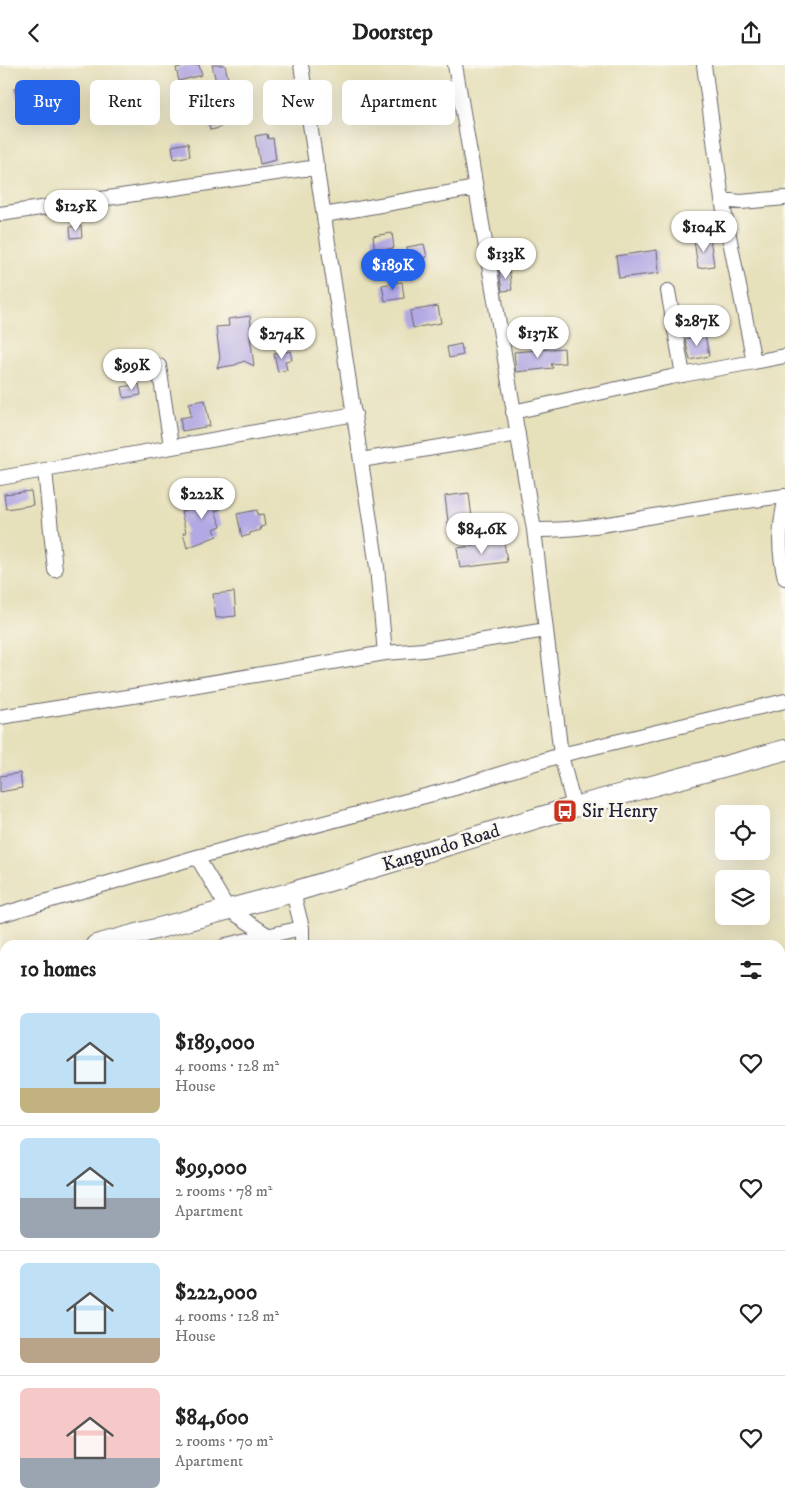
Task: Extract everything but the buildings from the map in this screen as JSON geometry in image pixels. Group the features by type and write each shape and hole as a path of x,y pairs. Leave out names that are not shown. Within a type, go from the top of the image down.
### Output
{"highway":[{"name":"Kangundo Road","path":"114,940 293,892 574,807 785,750"}],"street":[{"path":"301,65 377,567 385,653"},
{"path":"455,65 534,530 561,755 574,807"},
{"path":"704,65 722,200 754,362"},
{"path":"0,214 317,167"},
{"path":"324,215 476,188"},
{"path":"722,200 741,202 785,198"},
{"path":"668,291 683,375"},
{"path":"513,412 683,375 785,356"},
{"path":"159,366 171,446"},
{"path":"0,478 354,414"},
{"path":"361,460 518,433"},
{"path":"45,470 55,570"},
{"path":"534,530 563,530 621,523 683,511 785,496"},
{"path":"785,501 780,529 781,562 785,578"},
{"path":"0,717 385,653 423,650 546,630"},
{"path":"0,915 197,857 455,788 561,755 785,701"},
{"path":"197,857 228,909 271,940 302,928"},
{"path":"293,892 302,928 302,940"}],"place":[{"name":"Sir Henry","path":"565,811"}]}
